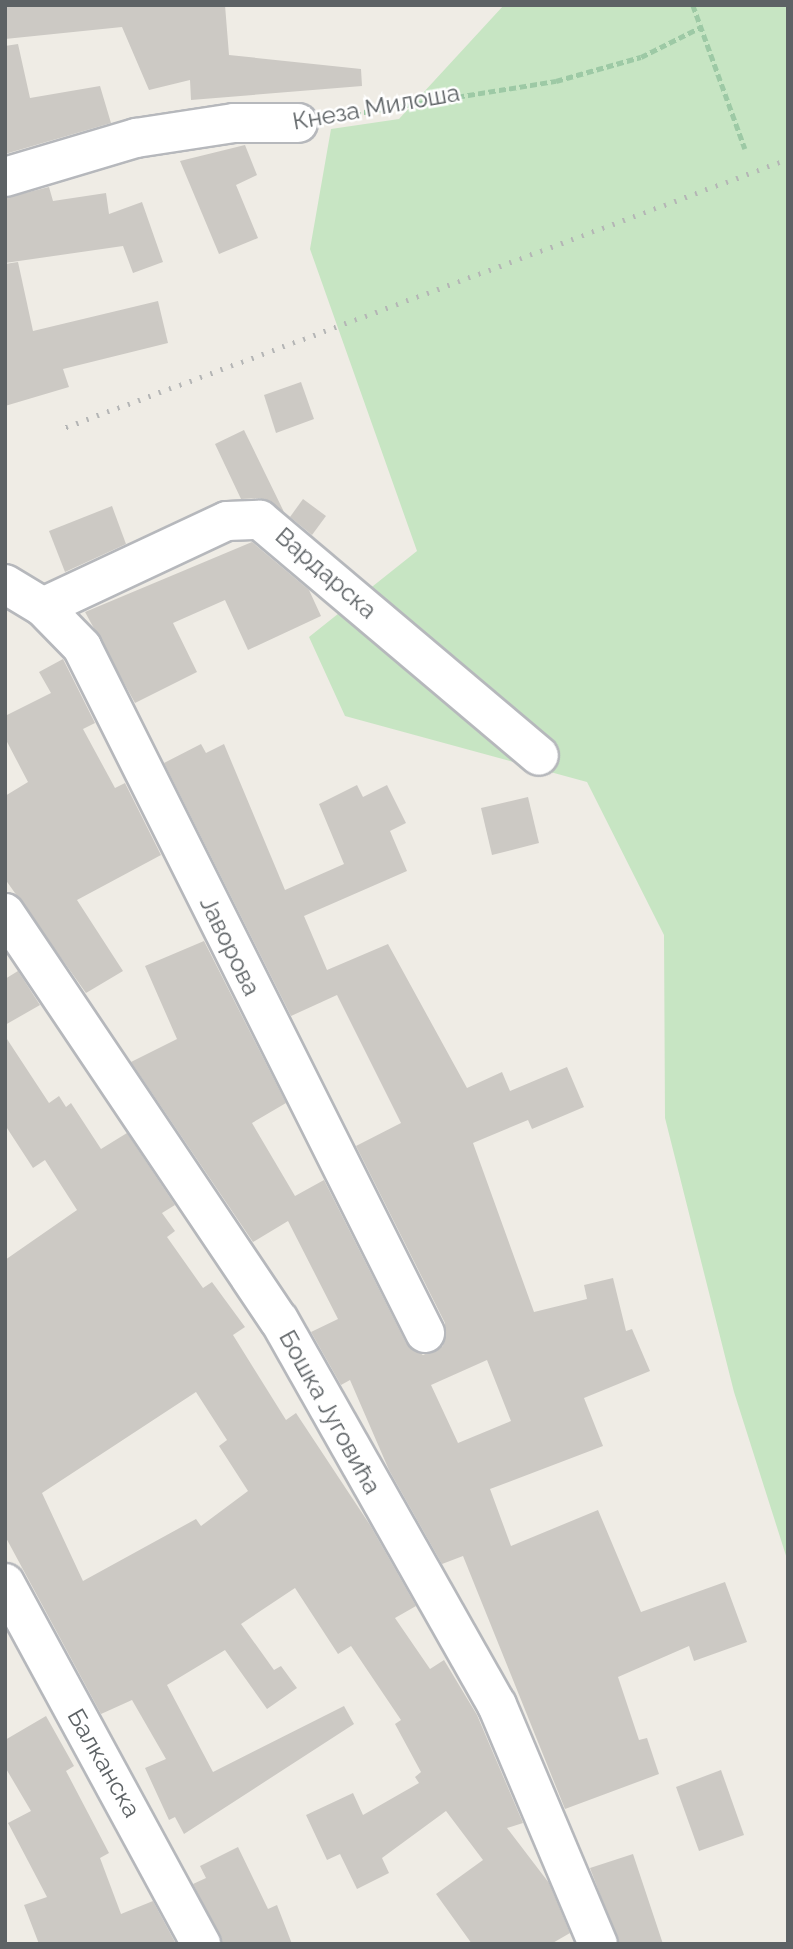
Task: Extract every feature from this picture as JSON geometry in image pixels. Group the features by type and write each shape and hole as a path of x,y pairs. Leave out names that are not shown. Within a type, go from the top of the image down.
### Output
{"street":[{"name":"Кнеза Милоша","path":"5,177 136,138 234,122 299,123"},
{"name":"Вардарска","path":"43,607 227,521 260,520 538,756"},
{"name":"Јаворова","path":"5,584 43,607 82,647 106,689 425,1333"},
{"name":"Бошка Југовића","path":"5,913 279,1320 497,1705 598,1944"},
{"name":"Балканска","path":"5,1583 201,1944"}],"path":[{"path":"692,5 746,149"},
{"name":"Кнеза Милоша","path":"299,123 556,81 641,57 701,27"}],"green space":[{"path":"504,5 788,5 788,1562 734,1392 665,1118 664,935 587,782 345,716 309,637 417,551 310,249 331,129 399,119"}],"building":[{"path":"5,5 225,5 229,55 361,69 362,86 191,100 190,80 149,90 122,27 5,39"},
{"path":"18,44 30,98 100,86 111,123 5,154 5,46"},
{"path":"245,145 257,175 236,185 258,238 219,254 180,161"},
{"path":"49,187 53,201 106,193 109,214 142,202 163,262 133,273 123,246 5,263 5,198"},
{"path":"18,262 33,331 158,301 168,343 63,369 69,387 5,406 5,264"},
{"path":"301,382 314,419 276,433 264,395"},
{"path":"244,430 284,512 260,498 241,499 215,444"},
{"path":"303,499 326,516 312,535 290,517"},
{"path":"112,506 126,544 65,572 49,531"},
{"path":"252,542 309,590 321,616 248,650 225,600 173,623 197,672 135,703 85,612"},
{"path":"63,659 95,723 83,729 115,788 125,783 161,855 77,900 123,971 86,993 5,879 5,796 28,782 5,738 5,716 51,693 39,672"},
{"path":"201,744 206,753 224,744 285,890 344,864 319,804 357,785 363,797 387,785 406,823 390,831 407,871 304,916 327,970 388,944 467,1088 502,1072 510,1091 567,1067 584,1107 532,1129 528,1120 473,1143 534,1312 587,1299 584,1285 613,1278 626,1331 632,1329 650,1371 584,1398 603,1446 490,1489 511,1546 598,1510 641,1612 725,1582 747,1642 694,1661 689,1646 618,1677 639,1740 647,1738 659,1774 565,1809 463,1556 442,1564 389,1470 350,1380 341,1385 311,1332 338,1319 288,1221 253,1242 131,1062 177,1039 145,966 204,941 286,1103 252,1123 295,1196 324,1180 406,1343 423,1355 443,1346 445,1323 356,1146 401,1123 337,995 291,1016 164,763","holes":["487,1360 511,1421 458,1443 431,1385"]},
{"path":"528,797 539,843 492,855 481,808"},
{"path":"18,971 40,1005 5,1025 5,979"},
{"path":"5,1036 49,1103 59,1096 66,1107 71,1103 101,1149 127,1133 175,1205 162,1213 175,1231 167,1237 203,1288 212,1282 245,1327 233,1335 286,1420 296,1413 370,1525 416,1606 395,1618 430,1669 444,1660 477,1715 523,1823 507,1828 549,1883 570,1933 551,1944 472,1944 436,1894 483,1860 446,1811 382,1858 389,1873 357,1889 340,1854 327,1860 306,1815 353,1793 363,1815 419,1783 415,1777 421,1772 395,1724 401,1720 351,1646 338,1654 295,1588 241,1624 274,1670 281,1666 297,1688 267,1709 225,1650 167,1685 213,1772 344,1706 354,1724 184,1834 175,1817 169,1820 145,1768 166,1759 132,1700 101,1714 5,1536 5,1260 77,1210 45,1160 33,1168 5,1125","holes":["196,1392 227,1440 219,1446 248,1491 201,1526 196,1519 83,1581 42,1493"]},
{"path":"46,1716 74,1766 66,1771 109,1853 100,1858 121,1914 153,1901 176,1944 39,1944 24,1905 47,1897 8,1823 31,1811 5,1767 5,1740"},
{"path":"721,1770 744,1835 699,1851 676,1787"},
{"path":"238,1847 268,1909 277,1905 292,1944 223,1944 193,1884 206,1878 200,1866"},
{"path":"633,1854 663,1944 619,1944 590,1868"}],"railway":[{"path":"66,427 788,159"}]}
